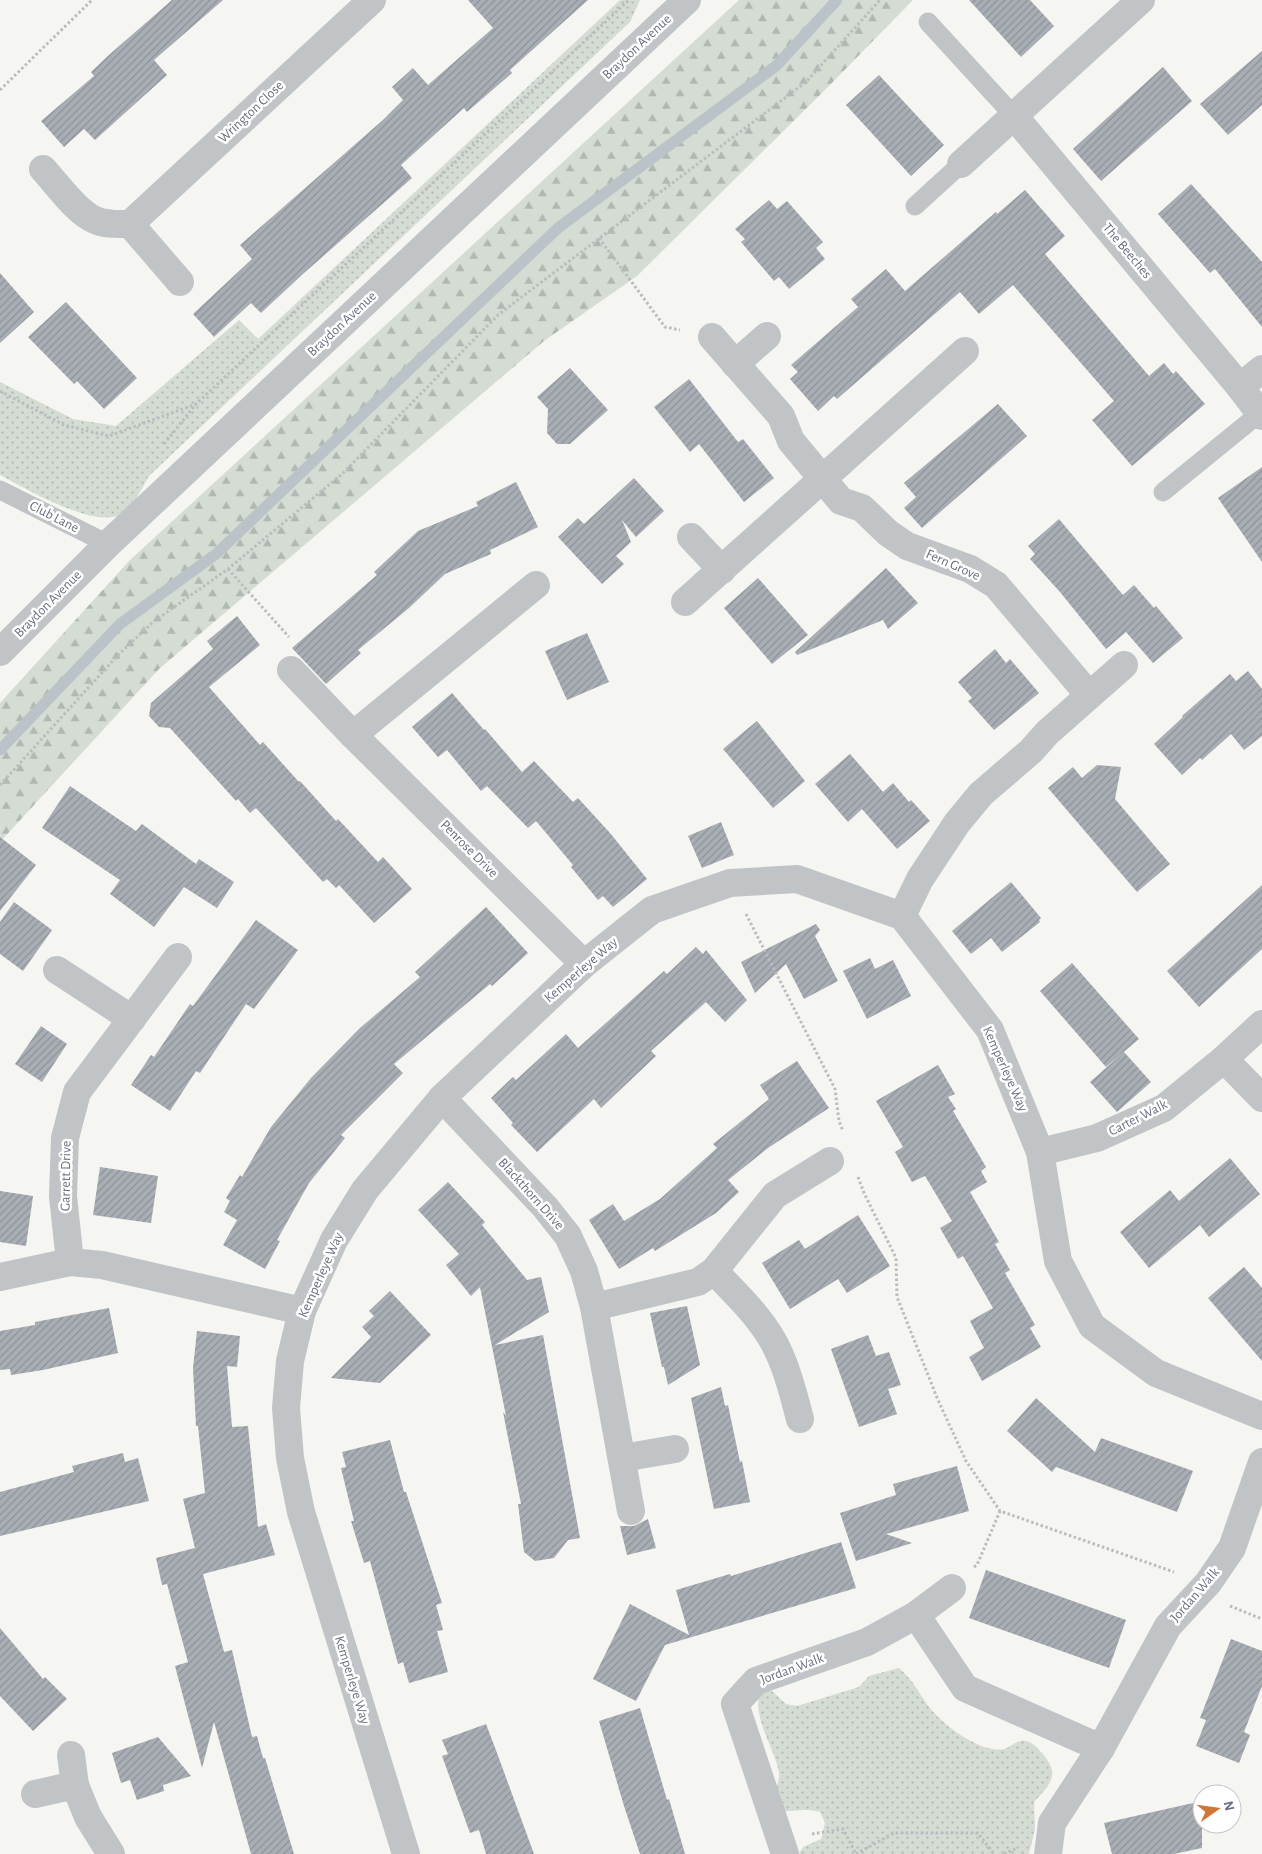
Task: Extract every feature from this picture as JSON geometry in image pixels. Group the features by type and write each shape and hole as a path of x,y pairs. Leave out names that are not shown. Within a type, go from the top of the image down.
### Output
{"street":[{"name":"Wrington Close","path":"130,224 372,0"},
{"name":"Braydon Avenue","path":"0,652 108,544 687,0"},
{"path":"960,164 1141,0"},
{"name":"The Beeches","path":"1014,116 1240,387 1261,415"},
{"path":"43,169 80,210 93,220 106,224 130,224 180,282"},
{"path":"735,364 767,336"},
{"name":"Fern Grove","path":"712,337 781,416 791,441 841,501 862,508 888,533 907,546 970,569 996,586 1089,695"},
{"path":"685,602 965,351"},
{"path":"1240,387 1262,370"},
{"path":"691,537 722,570"},
{"path":"353,734 536,585"},
{"path":"902,916 920,879 957,823 981,794 1031,752 1046,733 1124,665"},
{"name":"Penrose Drive","path":"291,670 584,964"},
{"name":"Kemperleye Way","path":"406,1854 301,1512 290,1458 286,1408 290,1361 302,1311 334,1240 365,1190 442,1098 584,964 652,910 730,883 798,879 902,916 990,1030 1040,1152 1058,1261 1092,1326 1156,1372 1262,1416"},
{"name":"Garrett Drive","path":"70,1262 63,1196 65,1138 77,1092 178,957"},
{"path":"58,970 132,1018"},
{"name":"Carter Walk","path":"1040,1152 1097,1138 1164,1108 1224,1059 1262,1024"},
{"path":"1224,1059 1262,1098"},
{"name":"Blackthorn Drive","path":"442,1098 545,1207 568,1236 584,1272 594,1307 631,1511"},
{"path":"594,1307 698,1282 714,1271 775,1195 830,1162"},
{"path":"0,1277 70,1262 102,1265 302,1311"},
{"path":"714,1271 755,1315 779,1351 800,1419"},
{"path":"622,1458 675,1449"},
{"name":"Jordan Walk","path":"1048,1854 1052,1823 1101,1748 1168,1626 1208,1583 1232,1548 1262,1462"},
{"name":"Jordan Walk","path":"782,1847 735,1704 756,1681 867,1642 916,1615 952,1588"},
{"path":"916,1615 965,1688 1101,1748"},
{"path":"71,1755 75,1785 88,1817 111,1854"},
{"path":"34,1794 75,1785"}],"lane":[{"path":"928,22 1014,116"},
{"path":"915,206 960,164"},
{"path":"1163,492 1261,415"},
{"name":"Club Lane","path":"0,490 108,544"}],"path":[{"path":"0,90 92,0"},
{"path":"0,391 64,426 110,436 196,404 629,0"},
{"path":"0,785 118,655 153,622 228,569 342,474 498,315 806,82 880,0"},
{"path":"599,238 665,327 712,337"},
{"path":"228,569 289,638 291,670"},
{"path":"730,883 835,1088 839,1122 846,1139"},
{"path":"858,1175 864,1193 896,1258 897,1297 938,1400 966,1461 1000,1511 1208,1583"},
{"path":"952,1588 977,1565 1000,1511"},
{"path":"782,1847 843,1829 856,1854 894,1833 978,1834 994,1854"}],"green space":[{"path":"620,0 640,0 630,22 149,476 134,502 126,511 110,517 78,512 42,497 0,475 0,382 73,419 116,426 239,320 258,339"},
{"path":"739,0 913,0 637,276 544,341 159,669 0,842 0,703 129,561"},
{"path":"899,1668 912,1682 929,1707 946,1725 962,1736 981,1746 997,1750 1007,1748 1020,1741 1027,1741 1035,1746 1047,1759 1052,1772 1052,1778 1034,1802 1035,1829 1029,1854 799,1854 803,1847 821,1839 825,1823 820,1812 806,1810 784,1811 773,1795 779,1773 761,1721 758,1700 761,1691 772,1691 786,1704 797,1706 859,1687 869,1676"}],"building":[{"path":"172,0 223,0 154,60 167,75 95,140 84,129 64,147 41,121 94,76 91,72"},
{"path":"468,0 588,0 510,70 512,73 467,112 464,108 401,165 412,178 261,313 251,303 214,337 193,314 252,259 240,245 383,120 403,100 392,87 413,68 428,85 493,28"},
{"path":"969,0 1030,0 1054,26 1021,57"},
{"path":"1262,51 1262,105 1228,135 1200,104"},
{"path":"1163,67 1192,101 1101,181 1073,149"},
{"path":"879,75 944,145 911,176 846,105"},
{"path":"1191,184 1262,262 1262,327 1215,269 1210,273 1158,214"},
{"path":"1025,190 1065,236 1045,254 1149,376 1164,363 1173,374 1176,371 1205,404 1132,466 1092,420 1114,401 1013,285 979,314 960,292 837,399 834,396 818,411 790,379 798,372 791,365 858,307 851,299 886,269 905,291 996,212 997,214"},
{"path":"769,200 777,209 787,201 823,242 816,248 825,259 789,289 779,277 774,281 741,242 745,239 735,229"},
{"path":"0,273 34,312 0,343"},
{"path":"66,302 137,378 104,409 77,381 74,384 28,337"},
{"path":"570,368 608,410 570,444 557,444 547,433 548,409 537,397"},
{"path":"689,379 738,442 743,439 774,478 744,502 699,444 690,452 654,407"},
{"path":"998,404 1027,436 922,528 904,508 916,497 904,483"},
{"path":"1262,467 1262,562 1218,498"},
{"path":"634,478 664,511 636,537 622,520 631,542 616,556 624,564 602,584 558,537 578,518 584,524"},
{"path":"516,482 538,527 490,550 491,554 445,574 409,608 358,650 361,653 326,684 292,648 377,575 374,572 418,531 478,506 476,502"},
{"path":"1059,519 1123,595 1134,585 1154,608 1156,606 1183,638 1153,663 1126,632 1106,649 1060,592 1030,559 1035,554 1028,546"},
{"path":"886,568 918,603 888,629 883,620 797,655 795,652"},
{"path":"758,578 808,635 772,664 724,608"},
{"path":"237,616 260,645 209,687 260,745 263,742 336,821 338,819 378,862 383,857 412,889 374,923 339,885 336,888 327,879 323,882 256,808 250,813 238,799 236,801 170,728 159,727 149,716 151,703 213,649 207,641"},
{"path":"587,633 609,682 567,700 545,651"},
{"path":"995,649 1006,663 1010,659 1039,693 994,730 968,701 972,698 958,682"},
{"path":"1248,671 1262,689 1262,736 1244,750 1231,734 1182,775 1154,744 1182,716 1230,674 1236,681"},
{"path":"452,693 522,772 534,761 573,802 578,798 610,833 647,879 613,907 603,896 598,900 571,867 573,865 536,821 528,828 487,786 481,791 447,750 438,757 412,727"},
{"path":"757,721 805,781 773,808 723,749"},
{"path":"850,754 883,792 893,783 909,802 911,800 930,821 897,849 862,809 848,822 815,784"},
{"path":"1097,765 1121,767 1115,799 1170,864 1137,892 1048,788 1073,767 1082,778"},
{"path":"70,786 136,831 142,824 196,864 199,859 234,882 217,908 184,887 154,927 110,894 120,880 42,828"},
{"path":"721,822 734,855 702,868 688,836"},
{"path":"0,837 36,865 0,911"},
{"path":"1011,882 1041,918 1040,922 1002,952 991,938 971,954 952,931"},
{"path":"1262,885 1262,949 1199,1007 1167,971"},
{"path":"14,902 52,930 23,971 0,954 0,922"},
{"path":"486,907 528,953 492,986 490,984 394,1064 403,1073 341,1135 345,1138 309,1183 277,1240 280,1241 265,1269 223,1245 237,1220 224,1212 230,1201 226,1198 240,1175 242,1177 271,1127 311,1078 360,1028 420,977 415,972"},
{"path":"256,920 298,950 254,1009 246,1004 200,1073 196,1071 170,1111 131,1085 151,1055 154,1057 190,1004 193,1006"},
{"path":"816,924 820,930 815,936 838,981 804,999 786,964 755,993 741,962"},
{"path":"696,947 703,954 706,950 747,1000 725,1022 706,1002 651,1051 656,1056 601,1108 594,1099 537,1152 511,1125 513,1123 491,1098 513,1077 516,1080 566,1034 578,1048 664,971 667,974"},
{"path":"870,958 875,969 893,960 911,996 867,1019 843,971"},
{"path":"1072,963 1139,1039 1106,1067 1040,991"},
{"path":"41,1026 67,1044 42,1082 15,1064"},
{"path":"1124,1052 1151,1082 1117,1112 1090,1082"},
{"path":"797,1061 829,1108 768,1148 728,1180 739,1192 716,1213 655,1251 653,1248 619,1269 589,1220 613,1204 624,1221 660,1199 717,1148 713,1144 769,1099 760,1085"},
{"path":"938,1065 955,1094 948,1097 956,1109 953,1111 986,1167 981,1171 987,1182 970,1192 999,1242 995,1244 1010,1270 1005,1273 1035,1325 1030,1328 1041,1347 982,1381 969,1357 984,1348 970,1321 993,1308 963,1256 958,1259 940,1228 952,1221 925,1176 912,1182 895,1152 903,1147 876,1101"},
{"path":"1230,1158 1260,1194 1209,1237 1200,1225 1149,1268 1120,1232 1170,1190 1179,1201"},
{"path":"100,1167 158,1176 151,1223 93,1215"},
{"path":"448,1182 485,1222 482,1225 527,1280 541,1277 549,1312 495,1345 543,1335 580,1538 568,1540 554,1558 535,1561 524,1552 518,1504 521,1504 503,1412 506,1416 480,1287 471,1296 446,1265 459,1254 418,1210"},
{"path":"0,1191 33,1196 26,1246 0,1242"},
{"path":"858,1215 890,1266 847,1293 838,1279 790,1309 762,1263 799,1240 805,1249"},
{"path":"1244,1267 1262,1288 1262,1361 1208,1298"},
{"path":"390,1291 431,1335 380,1383 331,1378 371,1337 362,1327 374,1316 369,1311"},
{"path":"687,1306 700,1365 668,1385 650,1313"},
{"path":"109,1308 118,1353 43,1370 11,1375 10,1369 0,1370 0,1331 35,1325 35,1322"},
{"path":"197,1331 240,1336 237,1367 227,1366 232,1427 248,1426 258,1527 266,1524 275,1555 203,1574 224,1652 232,1650 252,1737 257,1736 263,1758 265,1758 294,1854 251,1854 214,1722 202,1768 175,1666 188,1662 167,1584 162,1585 156,1558 195,1548 183,1499 205,1493 198,1426 196,1426 193,1368"},
{"path":"868,1335 876,1356 889,1352 901,1385 888,1389 897,1414 859,1427 831,1349"},
{"path":"721,1387 725,1406 728,1405 750,1502 714,1509 691,1398"},
{"path":"1036,1398 1095,1452 1101,1438 1193,1471 1177,1512 1056,1467 1052,1472 1007,1431"},
{"path":"390,1440 404,1492 406,1492 442,1603 436,1605 443,1630 437,1631 448,1672 409,1683 403,1662 398,1664 370,1561 364,1563 351,1521 354,1521 341,1468 346,1467 342,1452"},
{"path":"123,1453 125,1462 138,1458 149,1501 0,1536 0,1492 74,1472 72,1466"},
{"path":"957,1466 969,1511 886,1534 912,1543 856,1561 840,1513 896,1495 893,1484"},
{"path":"648,1519 656,1548 627,1555 620,1526 634,1526"},
{"path":"841,1542 856,1588 665,1645 636,1701 593,1679 630,1604 689,1635 676,1590 730,1574 731,1576"},
{"path":"986,1570 1126,1620 1109,1668 969,1618"},
{"path":"0,1628 43,1679 45,1677 67,1699 33,1731 0,1696"},
{"path":"1231,1639 1262,1651 1262,1686 1244,1732 1250,1735 1239,1763 1196,1746 1206,1720 1200,1718"},
{"path":"640,1708 685,1854 640,1854 624,1806 599,1721"},
{"path":"486,1724 534,1854 486,1854 479,1830 470,1833 442,1756 448,1754 442,1740"},
{"path":"158,1737 191,1776 163,1785 164,1791 137,1800 130,1780 121,1783 112,1753"},
{"path":"1192,1803 1192,1834 1202,1834 1202,1848 1174,1854 1112,1854 1104,1823"}],"waterway":[{"path":"0,750 120,624 216,554 558,228 776,66 837,0"}]}
